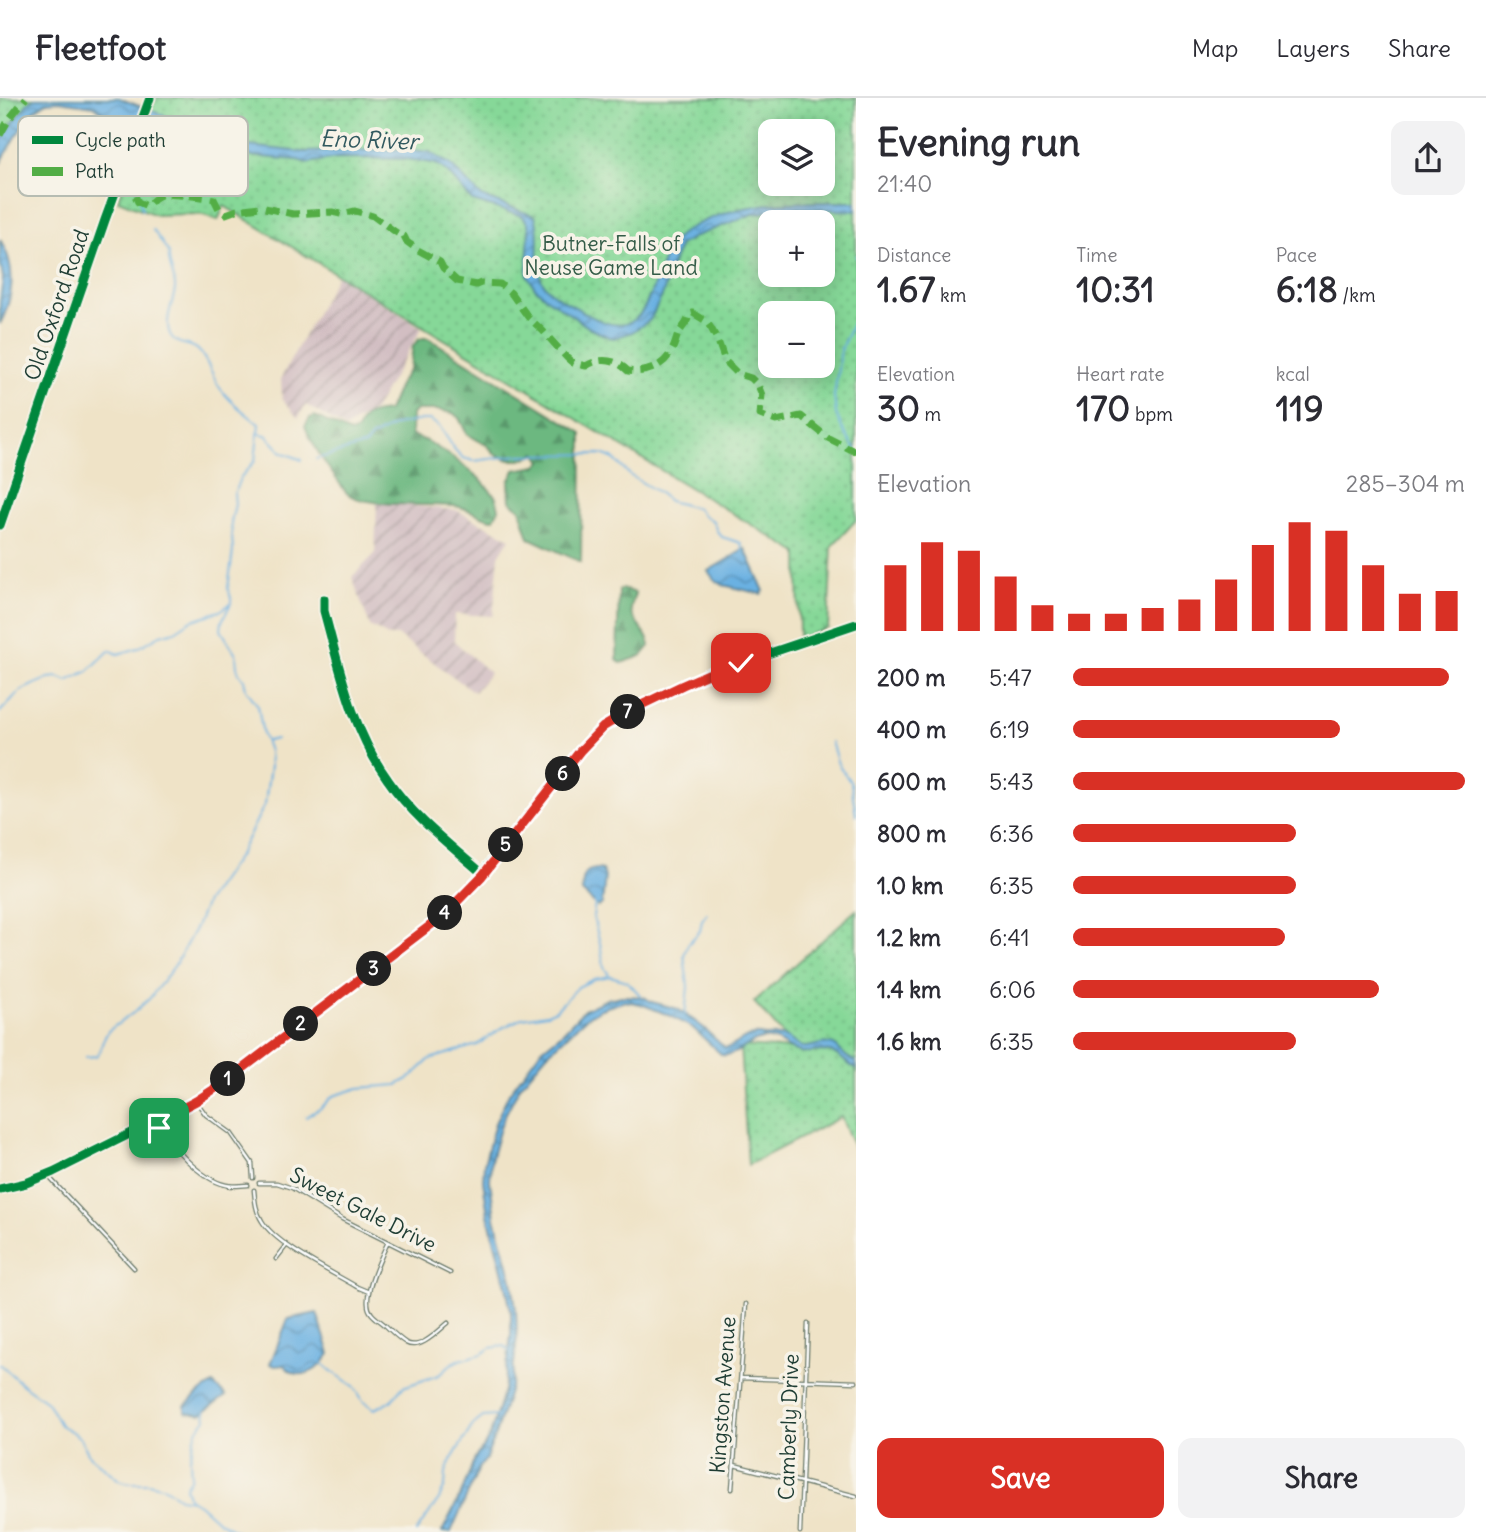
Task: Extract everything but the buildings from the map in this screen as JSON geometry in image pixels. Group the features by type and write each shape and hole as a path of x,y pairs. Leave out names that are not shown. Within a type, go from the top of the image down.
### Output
{"street":[{"name":"Old Oxford Road","path":"143,116 149,99"},
{"name":"Old Oxford Road","path":"0,525 115,196"},
{"path":"324,598 324,611 352,713 382,772 420,818 483,874"},
{"path":"0,1189 47,1175 196,1101 427,929 483,874 580,751 606,725 633,709 708,674 856,624"},
{"path":"196,1101 205,1115 231,1133 252,1163 253,1178"},
{"path":"156,1122 170,1144 208,1178 225,1185 248,1185 254,1189"},
{"path":"47,1175 134,1268"},
{"path":"253,1178 259,1184 258,1188 254,1189"},
{"path":"248,1185 253,1178"},
{"name":"Sweet Gale Drive","path":"259,1184 277,1183 292,1188 342,1219 450,1273"},
{"path":"254,1189 256,1208 272,1234 369,1292"},
{"path":"388,1242 369,1292 367,1301 371,1313 408,1344 426,1340 448,1323"},
{"path":"276,1259 287,1245"},
{"name":"Kingston Avenue","path":"732,1489 746,1304"},
{"name":"Camberly Drive","path":"800,1532 808,1323"},
{"path":"741,1378 856,1382"},
{"path":"734,1465 856,1496"}],"shaded area":[{"path":"337,275 422,328 374,410 345,428 306,405 298,418 282,399 281,378"},
{"path":"377,503 456,510 510,538 499,556 493,616 455,614 454,641 490,673 474,692 398,636 388,636 370,626 352,577 375,554"}],"green space":[{"path":"0,98 48,98 41,100 29,116 18,116 18,131 0,155"},
{"name":"Butner-Falls of Neuse Game Land","path":"155,98 856,98 856,520 832,546 828,628 799,639 798,553 224,206 218,220 191,214 156,215 118,200 119,196 248,196 248,116 148,116"},
{"path":"423,338 428,338 582,433 581,562 529,538 520,509 510,501 509,482 515,470 537,466 542,461 536,453 521,460 509,460 495,454 488,446 467,434 459,418 453,413 416,410 412,414 411,435 451,456 479,478 496,497 499,509 494,519 454,506 383,503 356,498 345,491 328,468 305,426 310,418 315,416 350,433 357,431 362,420 368,415 388,411 410,368 413,346"},
{"path":"619,590 635,593 632,614 650,646 642,656 621,663 617,659"},
{"path":"856,910 856,1152 841,1117 748,1165 740,1046 796,1049 754,1002"}],"water":[{"path":"35,98 119,98 166,116 110,116 94,106 59,101 47,102 30,116 18,116"},
{"path":"18,116 18,133 0,164 1,139"},
{"path":"248,146 302,152 404,149 429,152 450,164 482,197 535,216 539,271 544,285 559,298 608,323 626,324 639,315 672,244 685,231 706,220 747,207 790,202 856,202 856,211 796,208 758,210 758,213 696,236 680,245 663,294 650,320 632,332 614,338 591,329 535,288 527,269 529,228 522,216 472,201 440,166 406,159 337,158 308,163 248,156"},
{"path":"0,239 12,276 9,301 0,324 3,278"},
{"path":"745,549 764,591 761,594 723,585 708,571"},
{"path":"602,870 605,877 602,904 598,907 582,892 586,873"},
{"path":"622,996 644,997 678,1009 725,1048 754,1035 781,1036 803,1047 834,1045 856,1062 856,1069 833,1053 795,1051 770,1039 758,1040 736,1052 722,1055 694,1029 671,1016 641,1004 625,1001 601,1009 586,1018 546,1055 520,1086 504,1117 491,1160 490,1181 495,1218 512,1279 516,1310 517,1336 512,1382 486,1459 479,1468 451,1532 442,1532 473,1463 490,1435 504,1390 507,1367 511,1312 488,1215 483,1181 484,1164 495,1123 509,1093 541,1050 584,1010 607,999"},
{"path":"317,1313 330,1354 326,1360 315,1370 303,1374 296,1374 284,1365 270,1364 288,1319"},
{"path":"213,1384 226,1396 201,1414 185,1412 185,1406"}],"waterway":[{"path":"139,196 142,210"},
{"path":"86,1057 96,1056 108,1031 150,998 175,965 206,902 239,855 265,804 270,766 258,706 246,689 237,667 236,654 221,630 222,621 231,603 228,588 233,551 231,522 234,494 240,478 255,461 259,424 224,393 198,350 177,342 171,336 168,319 175,289 174,280 169,253 153,230"},
{"path":"856,316 841,348 834,396 836,414 856,451"},
{"path":"316,459 365,445 372,437 395,425 422,420 430,420 440,427 455,450 463,458 474,461 519,455 602,454 614,459 631,476 669,501 697,508 703,516 713,521 722,537 741,543 743,552"},
{"path":"260,434 266,435 282,452 302,460"},
{"path":"0,712 26,688 49,678 58,677 67,681 88,671 110,650 118,654 138,648 160,635 175,631 190,621 220,611 230,604"},
{"path":"267,741 276,739"},
{"path":"831,742 838,764 851,783 856,815"},
{"path":"595,903 593,917 604,967 609,975"},
{"path":"685,1015 688,987 684,955 688,944 700,931 702,920 707,913"},
{"path":"306,1117 321,1108 333,1096 359,1088 397,1085 410,1078 430,1059 477,1045 522,1018 556,1010 578,987 594,979 610,976 624,980 640,995"},
{"path":"321,1362 354,1386 363,1401 374,1409 390,1402 403,1387 439,1375 459,1360 482,1354 491,1348 505,1346 509,1351"},
{"path":"0,1364 47,1402 60,1425 80,1438 89,1455 119,1480 162,1486 180,1498 199,1504 218,1521 238,1532"},
{"path":"189,1499 185,1487 191,1477 190,1458 198,1429 206,1419 205,1411"},
{"path":"416,1532 439,1499 450,1462 473,1425 483,1417 496,1416"}],"marked path":[{"path":"0,135 26,98"},
{"path":"135,196 138,202 147,206 159,196"},
{"path":"196,196 214,199 219,209 226,214 260,207 293,214 341,214 355,211 373,216 404,236 407,242 418,250 440,262 457,281 476,285 500,284 573,363 586,366 597,361 608,361 634,372 653,368 669,356 689,314 693,313 706,321 711,328 725,361 738,374 751,378 758,385 762,395 760,415 776,421 801,416 828,438 856,452"}],"cycle path":[{"path":"143,116 150,98"},
{"path":"0,525 114,196"},
{"path":"324,599 324,611 349,699 376,761 409,806 483,874"},
{"path":"0,1189 26,1183 53,1172 196,1101 389,958 435,922 467,892 580,751 610,722 717,671 856,624"}],"route":[{"path":"159,1128 156,1122 225,1082 444,915 482,876 580,751 603,727 683,685 741,663"}],"water label":[{"name":"Eno River","path":"369,140"}]}
